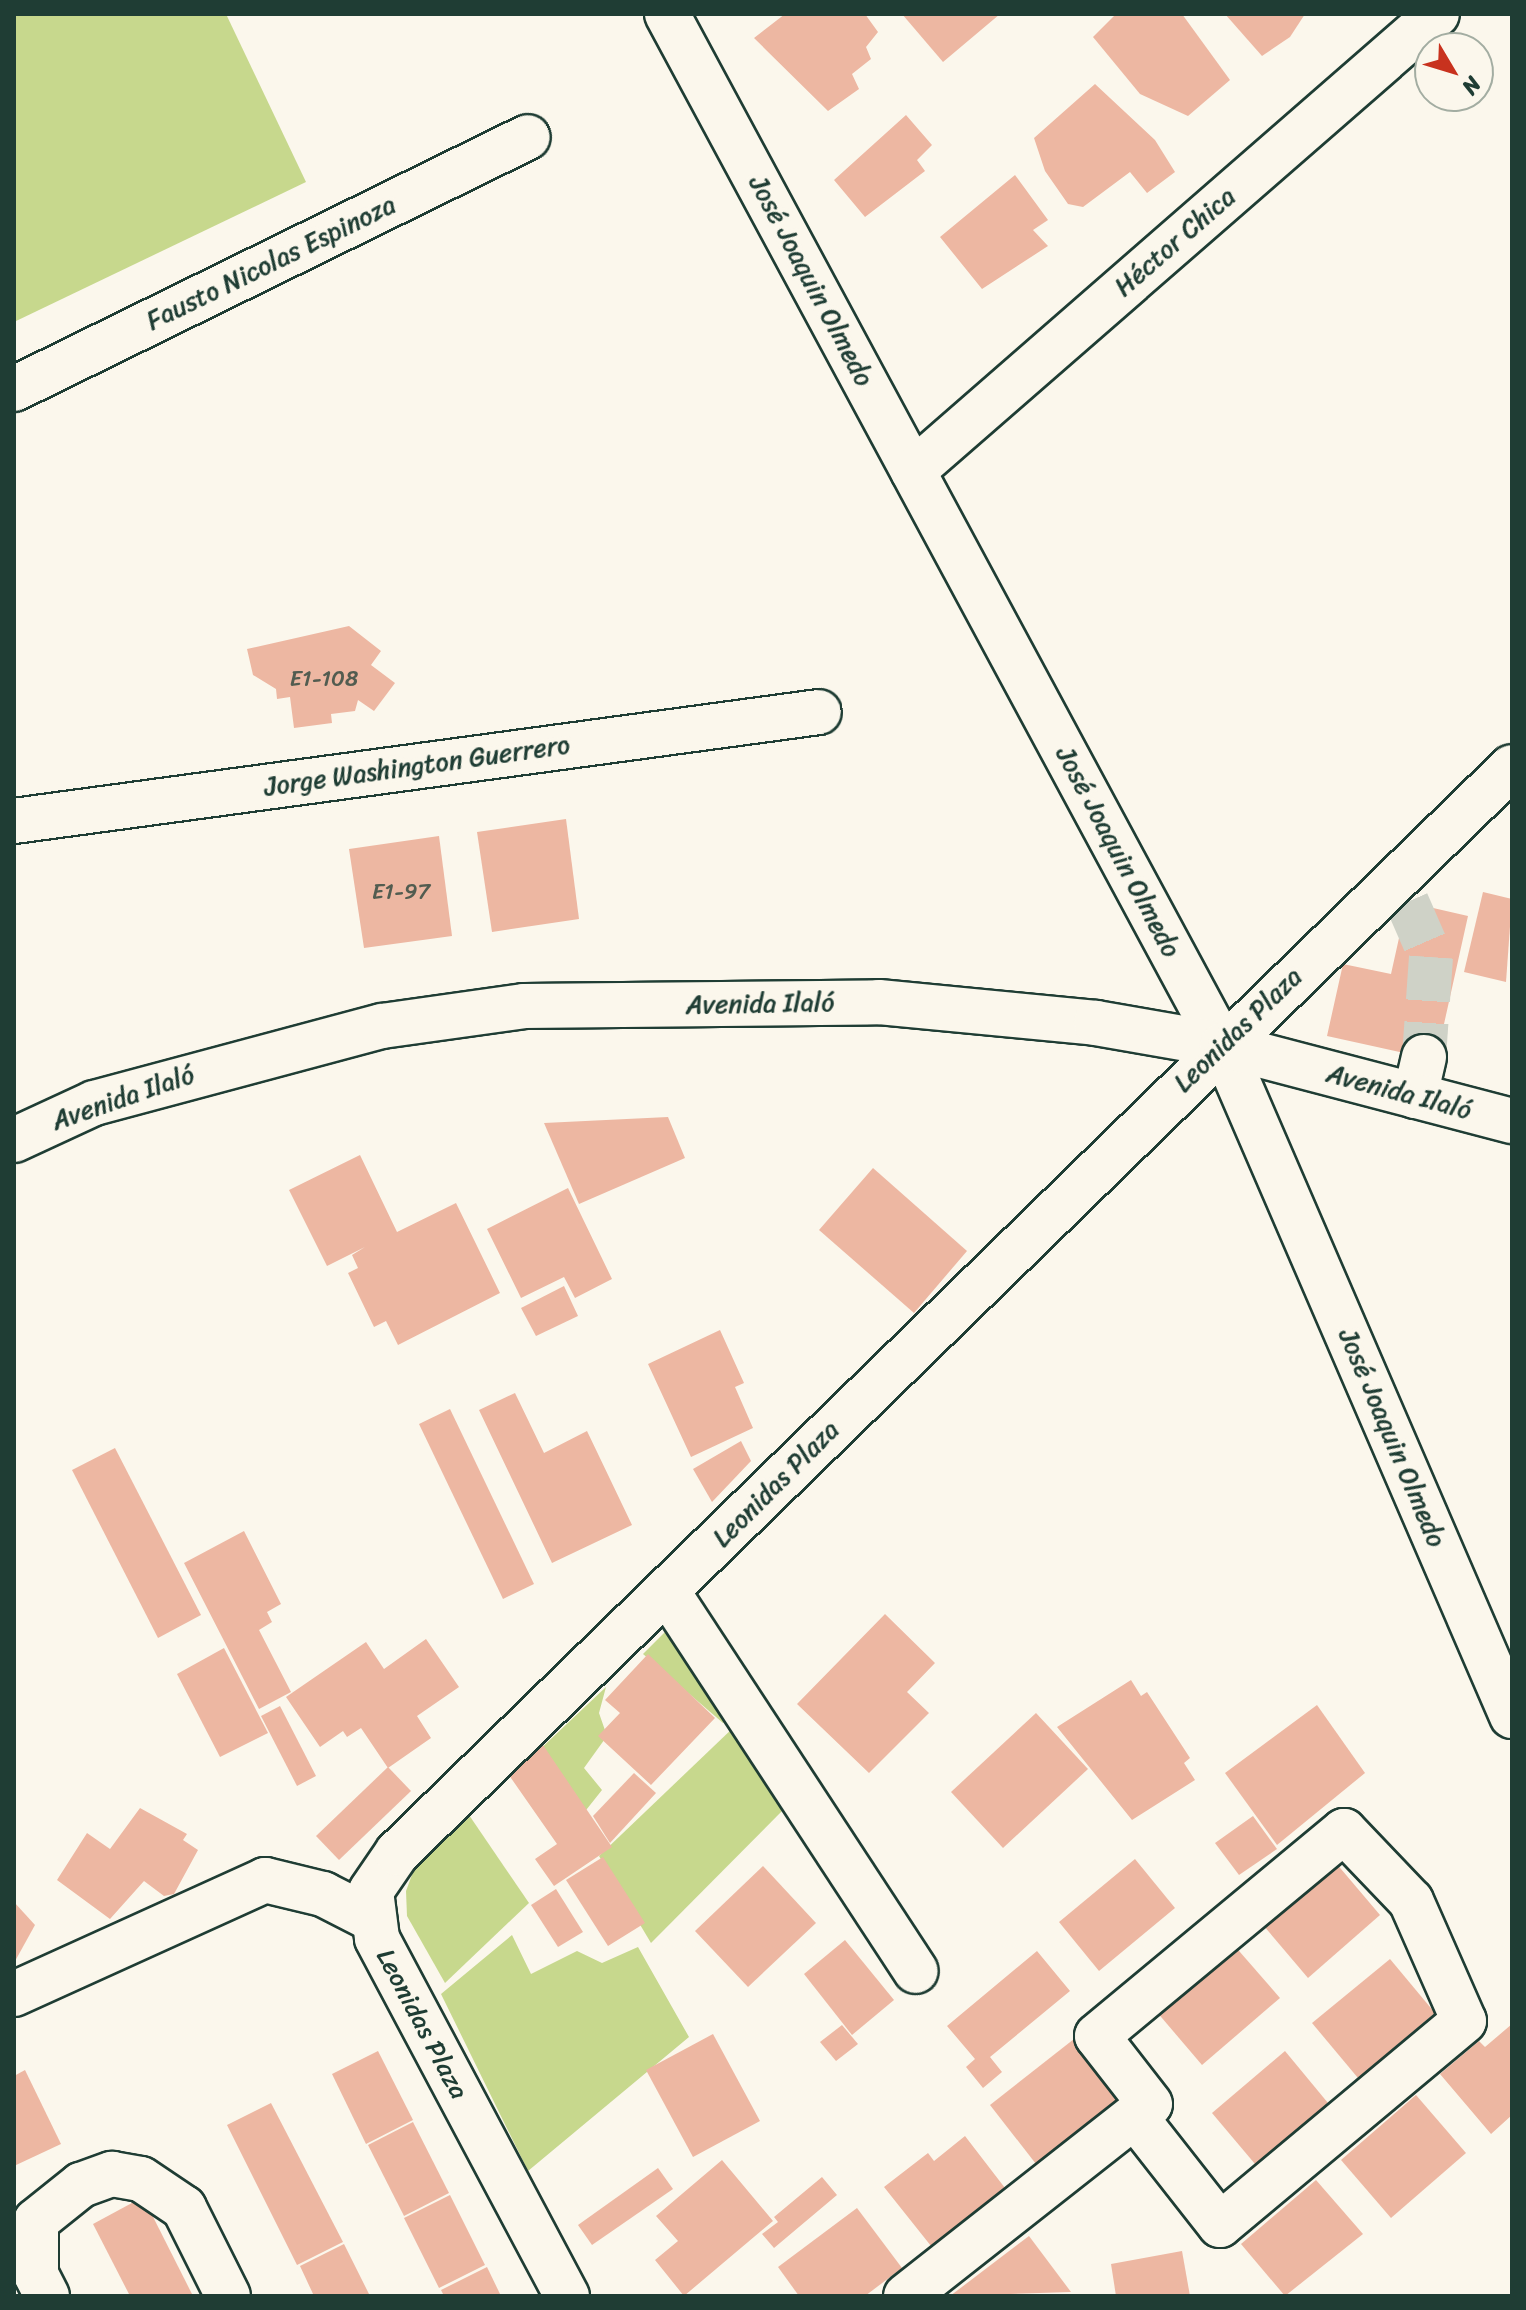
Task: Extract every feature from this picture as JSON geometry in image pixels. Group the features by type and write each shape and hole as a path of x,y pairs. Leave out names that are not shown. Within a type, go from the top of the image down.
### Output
{"street":[{"name":"Héctor Chica","path":"913,471 1437,14"},
{"name":"José Joaquin Olmedo","path":"671,16 1222,1045 1512,1716"},
{"name":"Fausto Nicolas Espinoza","path":"14,389 528,137"},
{"name":"Jorge Washington Guerrero","path":"14,821 819,712"},
{"name":"Leonidas Plaza","path":"567,2296 377,1938 371,1891 397,1853 1222,1045 1401,891 1512,767"},
{"name":"Avenida Ilaló","path":"14,1140 94,1103 219,1065 382,1026 524,1006 879,1002 1096,1023 1419,1076 1512,1121"},
{"path":"667,1591 916,1971"},
{"path":"906,2296 1150,2104 1097,2036 1344,1831 1411,1901 1464,2021 1220,2225 1136,2118"},
{"path":"14,1994 265,1880 323,1894 374,1920"},
{"path":"47,2296 36,2274 36,2221 81,2185 112,2174 141,2179 184,2208 228,2296"}],"green space":[{"path":"14,14 226,14 306,182 14,322"},
{"path":"675,1622 731,1716 723,1723 643,1654"},
{"path":"606,1687 599,1713 607,1736 584,1768 602,1790 575,1824 535,1754"},
{"path":"735,1726 784,1809 651,1943 599,1856"},
{"path":"469,1815 529,1903 445,1983 407,1916 406,1891 416,1864"},
{"path":"512,1935 531,1974 577,1951 602,1963 638,1947 689,2037 528,2171 441,1994"}],"building":[{"path":"785,14 865,14 878,32 866,47 871,59 852,74 859,89 828,111 754,38"},
{"path":"902,14 1000,14 943,62"},
{"path":"1182,14 1230,80 1188,116 1140,94 1093,37 1115,15"},
{"path":"1225,14 1305,14 1290,37 1262,56"},
{"path":"1095,84 1155,140 1175,172 1147,193 1130,172 1083,207 1068,204 1045,171 1034,138"},
{"path":"906,115 932,145 917,160 925,171 865,217 834,180"},
{"path":"1015,175 1048,220 1033,230 1048,246 982,289 940,237"},
{"path":"349,626 381,651 371,665 395,683 374,711 358,700 355,711 331,714 332,723 294,728 290,697 277,699 276,689 253,675 247,649"},
{"path":"566,819 579,919 492,932 477,832"},
{"path":"439,836 452,936 364,948 349,849"},
{"path":"1483,892 1512,899 1506,982 1464,972"},
{"path":"1407,902 1468,916 1436,1060 1327,1036 1343,964 1391,974"},
{"path":"668,1117 685,1158 579,1204 544,1123"},
{"path":"360,1155 397,1232 456,1203 500,1293 398,1345 386,1321 374,1327 348,1273 358,1268 352,1255 365,1247 327,1266 289,1190"},
{"path":"873,1168 967,1251 914,1313 819,1230"},
{"path":"568,1188 612,1279 575,1298 564,1277 521,1298 487,1229"},
{"path":"564,1286 578,1316 536,1336 521,1308"},
{"path":"720,1330 744,1383 735,1387 753,1428 691,1457 648,1364"},
{"path":"515,1393 544,1453 587,1431 632,1525 552,1563 479,1410"},
{"path":"450,1409 534,1584 503,1599 419,1424"},
{"path":"741,1441 751,1461 712,1502 693,1469"},
{"path":"115,1448 201,1615 158,1638 72,1470"},
{"path":"244,1531 281,1604 267,1612 272,1622 259,1630 291,1692 259,1709 184,1563"},
{"path":"885,1614 935,1663 907,1692 929,1713 869,1773 797,1704"},
{"path":"426,1639 459,1687 417,1716 431,1738 388,1768 361,1728 347,1737 343,1731 320,1747 286,1697 366,1642 384,1669"},
{"path":"224,1648 268,1733 220,1757 177,1674"},
{"path":"648,1654 715,1718 651,1785 598,1736 620,1713 605,1700"},
{"path":"1131,1680 1141,1696 1147,1692 1190,1758 1184,1763 1195,1780 1132,1820 1057,1727"},
{"path":"1317,1705 1365,1773 1277,1845 1225,1773"},
{"path":"280,1706 316,1776 297,1786 261,1716"},
{"path":"1036,1713 1088,1769 1003,1848 951,1792"},
{"path":"541,1742 612,1847 554,1886 535,1859 557,1844 504,1768"},
{"path":"388,1767 411,1791 339,1860 316,1836"},
{"path":"634,1773 656,1793 610,1843 593,1816"},
{"path":"140,1808 187,1834 183,1840 198,1850 174,1894 164,1896 144,1881 110,1919 57,1880 87,1833 110,1849"},
{"path":"1253,1816 1277,1849 1239,1875 1215,1843"},
{"path":"1330,1856 1380,1915 1308,1978 1258,1919"},
{"path":"603,1857 645,1923 608,1946 566,1880"},
{"path":"1135,1859 1175,1908 1099,1971 1059,1922"},
{"path":"763,1866 816,1923 748,1987 695,1931"},
{"path":"556,1889 583,1932 558,1947 531,1905"},
{"path":"14,1902 35,1925 14,1963"},
{"path":"845,1940 894,2000 852,2035 804,1974"},
{"path":"1233,1944 1280,1998 1202,2065 1156,2011"},
{"path":"1037,1951 1070,1991 990,2057 1002,2072 983,2088 966,2067 975,2059 947,2026"},
{"path":"1390,1959 1435,2013 1358,2078 1312,2023"},
{"path":"1512,2024 1512,2115 1491,2134 1440,2074 1479,2041 1485,2047"},
{"path":"842,2025 858,2044 836,2061 820,2042"},
{"path":"713,2034 760,2121 693,2157 646,2070"},
{"path":"1074,2039 1120,2098 1036,2164 990,2105"},
{"path":"378,2051 413,2120 366,2144 332,2074"},
{"path":"1285,2051 1328,2103 1255,2164 1212,2113"},
{"path":"25,2070 61,2144 14,2166 14,2076"},
{"path":"1416,2095 1466,2153 1391,2218 1341,2160"},
{"path":"271,2103 343,2242 297,2265 227,2125"},
{"path":"413,2122 449,2193 404,2216 368,2145"},
{"path":"965,2136 1005,2188 931,2246 884,2187 928,2153 934,2161"},
{"path":"722,2160 773,2221 684,2296 655,2260 678,2241 656,2216"},
{"path":"658,2168 673,2189 592,2245 578,2225"},
{"path":"822,2177 837,2195 774,2248 762,2234 778,2222 774,2217"},
{"path":"1316,2180 1363,2234 1285,2296 1241,2244"},
{"path":"450,2195 485,2265 439,2288 404,2218"},
{"path":"143,2197 193,2296 130,2296 93,2224"},
{"path":"857,2208 902,2268 865,2296 799,2296 778,2267"},
{"path":"1029,2236 1071,2292 950,2296"},
{"path":"344,2244 370,2296 314,2296 300,2266"},
{"path":"1182,2251 1190,2296 1116,2296 1111,2264"},
{"path":"487,2267 501,2296 444,2296 441,2290"}],"tunnel":[{"path":"1407,902 1431,957 1424,1057"}]}
